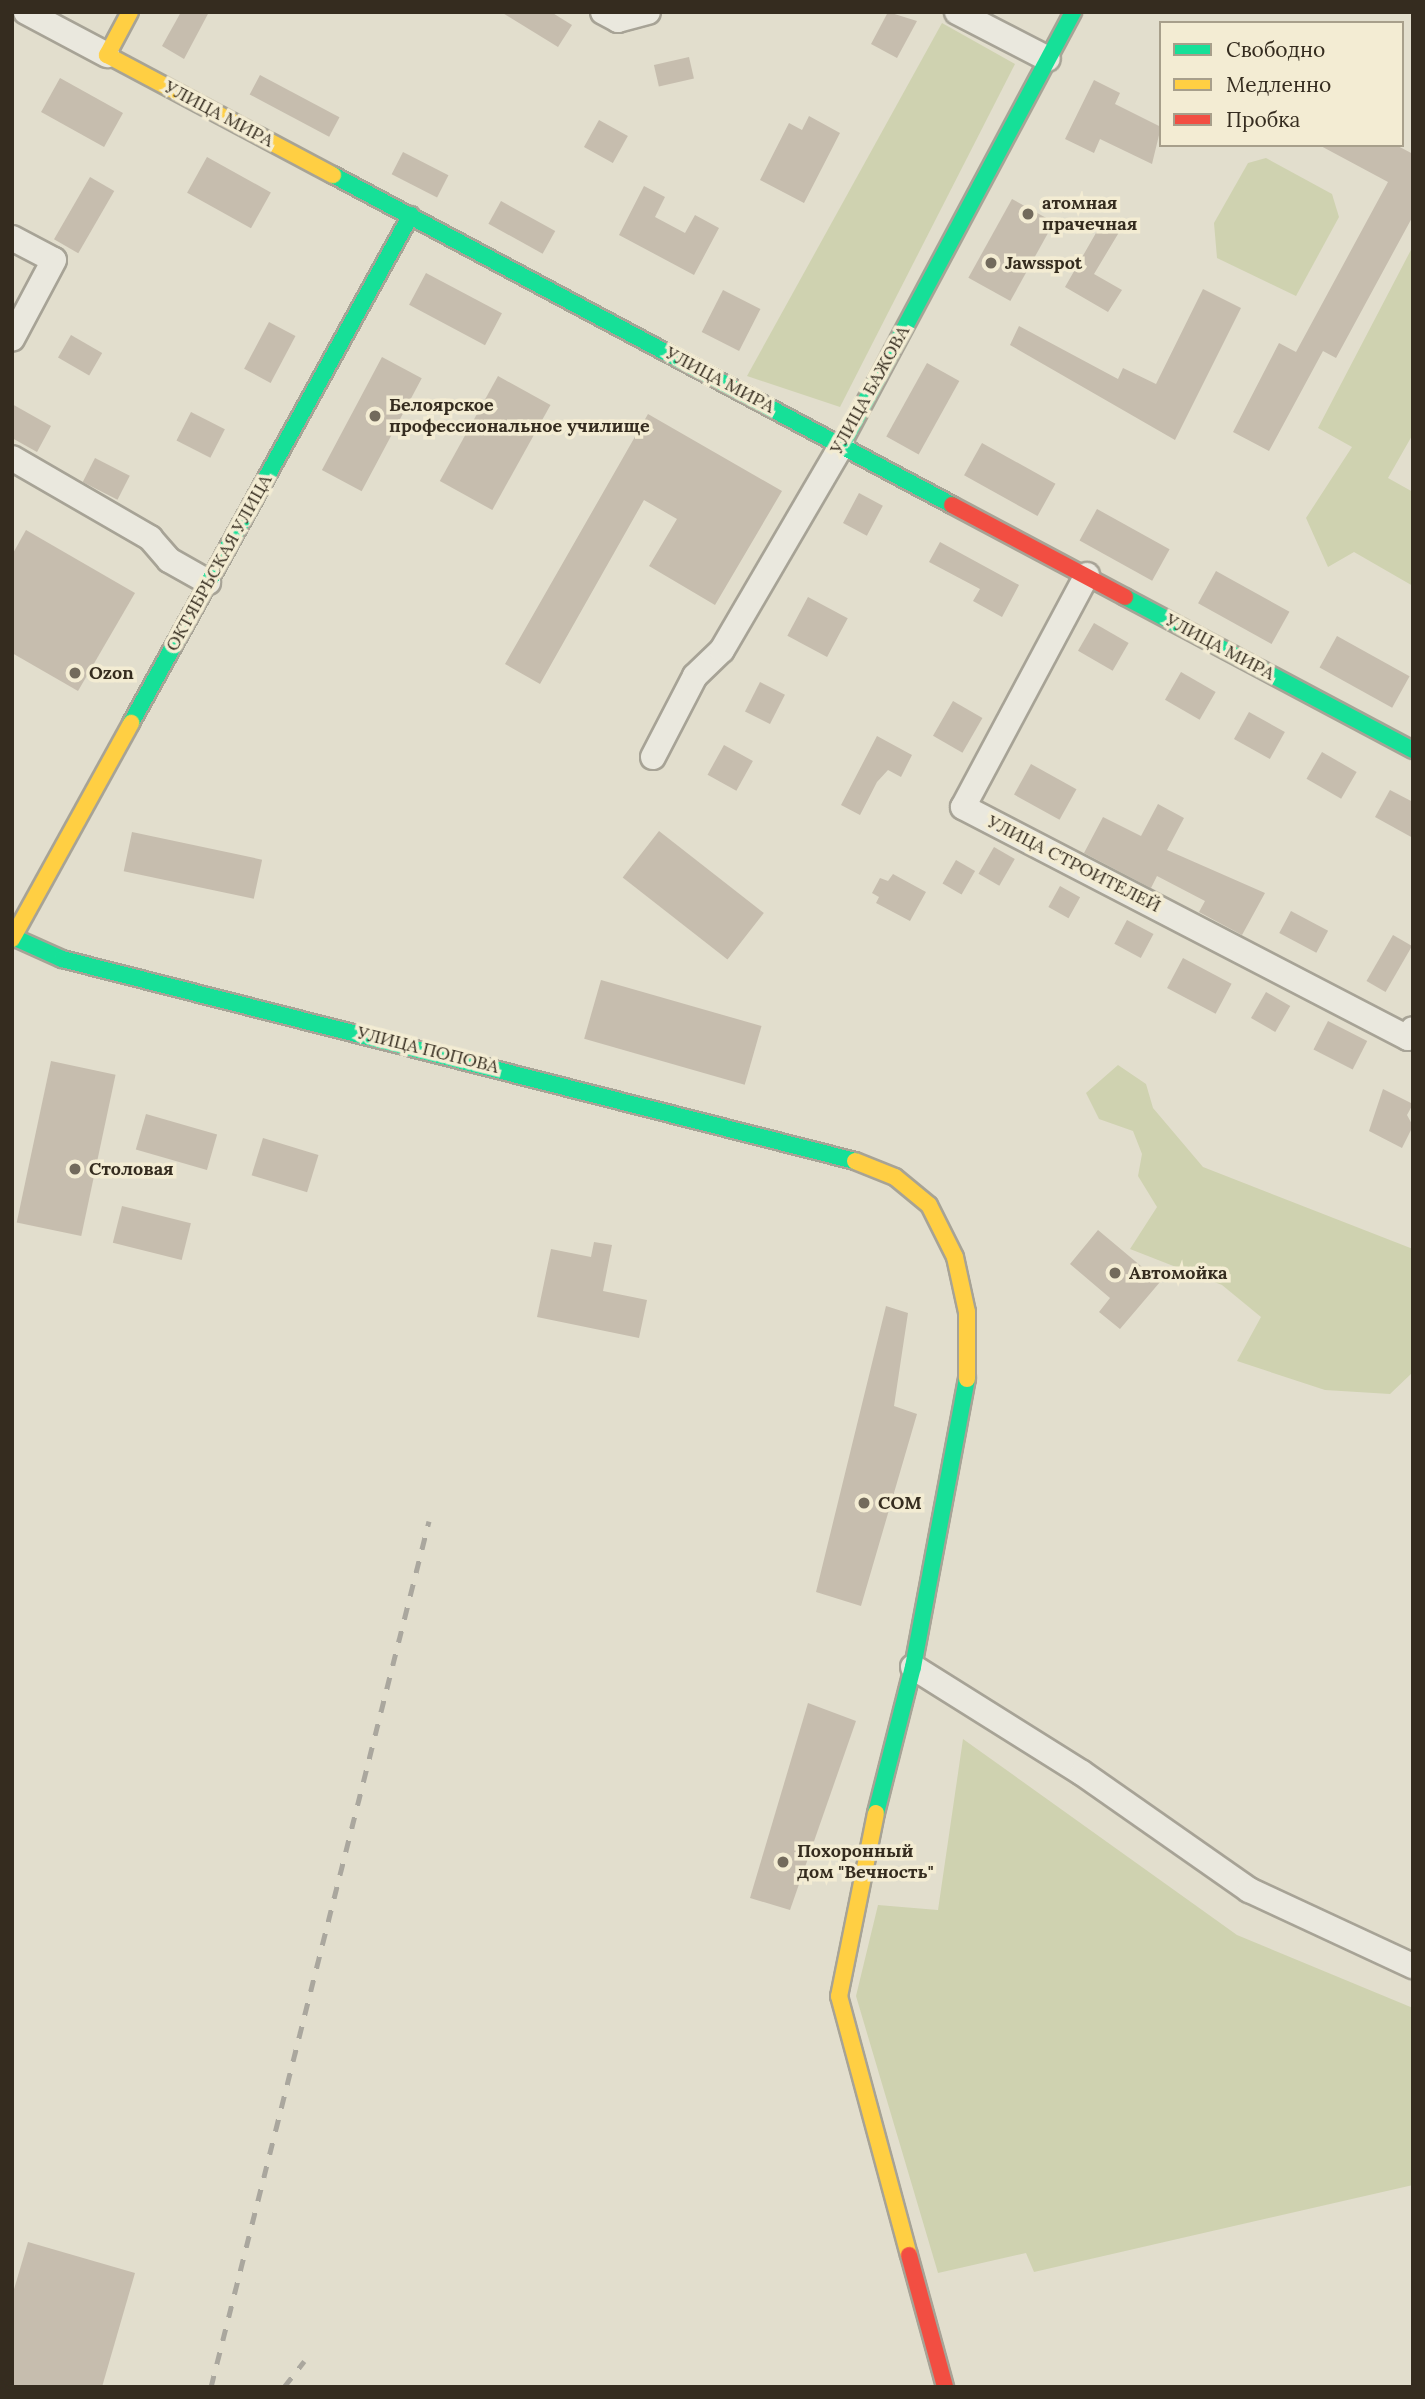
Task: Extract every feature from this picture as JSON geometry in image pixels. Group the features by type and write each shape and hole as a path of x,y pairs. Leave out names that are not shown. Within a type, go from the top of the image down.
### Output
{"street":[{"name":"УЛИЦА МИРА","path":"26,12 1413,750"},
{"path":"107,55 130,12"},
{"path":"603,12 618,20 649,12"},
{"path":"957,12 1048,59"},
{"name":"УЛИЦА БАЖОВА","path":"653,757 695,677 722,650 842,445 1073,12"},
{"name":"ОКТЯБРЬСКАЯ УЛИЦА","path":"13,938 411,215"},
{"path":"12,238 54,260 12,339"},
{"path":"12,458 150,538 169,560 208,582"},
{"name":"УЛИЦА СТРОИТЕЛЕЙ","path":"1087,575 963,807 1408,1038 1413,1029"},
{"path":"12,898 27,912"},
{"name":"УЛИЦА ПОПОВА","path":"13,938 62,959 845,1157 895,1177 929,1205 955,1257 967,1312 969,1371 913,1667 862,1869 839,1996 945,2387"},
{"path":"913,1667 1082,1773 1249,1890 1413,1966"}],"green space":[{"path":"942,23 1015,64 840,407 747,376"},
{"path":"1266,158 1332,194 1339,217 1296,296 1217,258 1214,223 1248,163"},
{"path":"1413,246 1413,434 1388,478 1413,492 1413,586 1354,552 1328,567 1306,518 1352,447 1318,428"},
{"path":"1118,1065 1146,1084 1153,1108 1203,1167 1413,1249 1413,1372 1390,1394 1325,1390 1237,1361 1261,1317 1222,1285 1130,1249 1157,1207 1138,1176 1142,1154 1133,1131 1099,1119 1086,1093"},
{"path":"963,1739 1237,1935 1413,2008 1413,2185 1034,2272 1026,2253 938,2273 856,1996 878,1905 938,1910"}],"building":[{"path":"181,12 209,12 184,59 162,46"},
{"path":"501,12 551,12 572,25 558,47"},
{"path":"888,12 917,21 897,58 871,44"},
{"path":"689,57 694,78 659,87 654,65"},
{"path":"260,75 339,117 329,137 250,94"},
{"path":"60,78 123,113 104,147 41,112"},
{"path":"1094,80 1120,93 1115,104 1159,126 1152,164 1100,139 1094,153 1065,139"},
{"path":"809,116 840,133 804,203 760,180 789,123 802,130"},
{"path":"599,120 628,136 613,163 584,147"},
{"path":"1323,147 1400,147 1413,154 1413,216 1336,358 1323,351 1269,451 1233,432 1279,343 1296,352 1388,182"},
{"path":"403,152 448,175 437,197 392,174"},
{"path":"207,157 271,192 251,228 187,193"},
{"path":"90,177 114,191 78,253 54,239"},
{"path":"644,186 665,197 655,217 685,233 695,215 719,228 694,275 619,235"},
{"path":"1012,199 1054,222 1010,301 968,278"},
{"path":"501,201 555,231 543,254 488,224"},
{"path":"1104,219 1121,229 1094,274 1122,290 1108,312 1065,287"},
{"path":"426,273 502,313 485,345 409,305"},
{"path":"1203,289 1241,308 1175,440 1010,345 1019,326 1118,379 1123,368 1156,384"},
{"path":"723,290 760,309 739,351 702,332"},
{"path":"269,322 295,336 271,383 244,369"},
{"path":"71,335 102,353 89,376 58,358"},
{"path":"382,357 422,378 362,491 322,470"},
{"path":"927,363 959,381 919,454 886,436"},
{"path":"498,376 550,405 492,510 440,481"},
{"path":"12,404 51,426 37,452 12,438"},
{"path":"191,412 225,429 210,458 176,441"},
{"path":"648,414 782,491 715,605 649,566 677,519 644,500 540,684 505,664"},
{"path":"982,443 1055,484 1038,516 964,475"},
{"path":"95,458 130,476 117,500 83,482"},
{"path":"859,493 883,506 867,536 843,523"},
{"path":"1097,509 1170,549 1152,581 1080,540"},
{"path":"26,530 135,593 78,691 12,653 12,555"},
{"path":"940,542 1019,585 1002,617 973,601 980,589 929,562"},
{"path":"1216,571 1289,612 1272,644 1198,603"},
{"path":"808,597 848,618 827,657 787,636"},
{"path":"1094,623 1129,643 1113,671 1078,651"},
{"path":"1337,636 1410,676 1392,708 1320,667"},
{"path":"1181,672 1216,692 1200,720 1165,700"},
{"path":"760,682 785,695 770,724 745,711"},
{"path":"953,701 982,718 962,753 933,736"},
{"path":"1249,712 1285,732 1270,759 1234,739"},
{"path":"877,736 912,755 901,777 888,770 877,782 860,815 841,805"},
{"path":"724,745 753,761 736,791 708,775"},
{"path":"1322,752 1357,772 1341,799 1306,779"},
{"path":"1031,764 1076,789 1060,820 1014,795"},
{"path":"1390,790 1413,802 1413,838 1375,817"},
{"path":"1158,804 1184,818 1167,850 1265,893 1242,935 1199,912 1205,901 1157,876 1151,888 1084,853 1103,817 1141,836"},
{"path":"659,831 764,913 727,959 623,877"},
{"path":"132,832 262,860 254,899 124,871"},
{"path":"994,847 1015,859 999,886 978,874"},
{"path":"956,860 975,871 962,894 942,883"},
{"path":"893,874 926,892 910,921 876,903 879,897 872,893 880,878 888,881"},
{"path":"1060,886 1080,897 1068,918 1048,907"},
{"path":"1291,911 1328,931 1316,953 1279,933"},
{"path":"1127,920 1153,934 1141,958 1114,944"},
{"path":"1393,935 1412,946 1386,992 1366,981"},
{"path":"1183,958 1232,984 1216,1014 1167,988"},
{"path":"601,980 762,1026 745,1085 584,1039"},
{"path":"1266,992 1290,1006 1275,1032 1251,1018"},
{"path":"1328,1021 1367,1041 1353,1069 1313,1050"},
{"path":"51,1061 116,1075 81,1236 17,1222"},
{"path":"1383,1089 1413,1104 1407,1115 1413,1126 1402,1148 1369,1131"},
{"path":"146,1114 217,1134 207,1170 136,1150"},
{"path":"263,1138 318,1155 307,1192 252,1175"},
{"path":"122,1206 191,1223 182,1260 113,1243"},
{"name":"Автомойка","path":"1098,1230 1160,1282 1120,1329 1099,1312 1110,1298 1070,1264"},
{"path":"594,1242 612,1245 603,1291 647,1300 639,1338 537,1317 551,1249 591,1257"},
{"name":"СОМ","path":"886,1306 908,1313 894,1406 917,1414 861,1606 816,1592"},
{"path":"808,1703 856,1721 790,1910 750,1898"},
{"path":"28,2242 135,2273 102,2387 12,2387 12,2296"}],"railway":[{"path":"211,2387 429,1521"},
{"path":"284,2387 304,2361"}],"traffic: fast":[{"path":"842,445 1073,12"},
{"path":"333,175 952,505"},
{"path":"131,723 411,215"},
{"path":"1125,597 1413,750"},
{"path":"13,937 62,959 855,1161"},
{"path":"876,1813 913,1667 967,1379"}],"traffic: slow":[{"path":"130,12 107,55 333,175"},
{"path":"12,939 131,723"},
{"path":"855,1161 895,1177 929,1205 955,1257 967,1312 967,1379"},
{"path":"876,1813 839,1996 909,2255"}],"traffic: jam":[{"path":"952,505 1125,597"},
{"path":"909,2255 945,2387"}],"place":[{"name":"атомная прачечная","path":"1028,214"},
{"name":"Jawsspot","path":"991,263"},
{"name":"Белоярское профессиональное училище","path":"375,416"},
{"name":"Ozon","path":"75,673"},
{"name":"Столовая","path":"75,1169"},
{"name":"Автомойка","path":"1115,1273"},
{"name":"СОМ","path":"864,1503"},
{"name":"Похоронный дом \"Вечность\"","path":"783,1862"}]}
